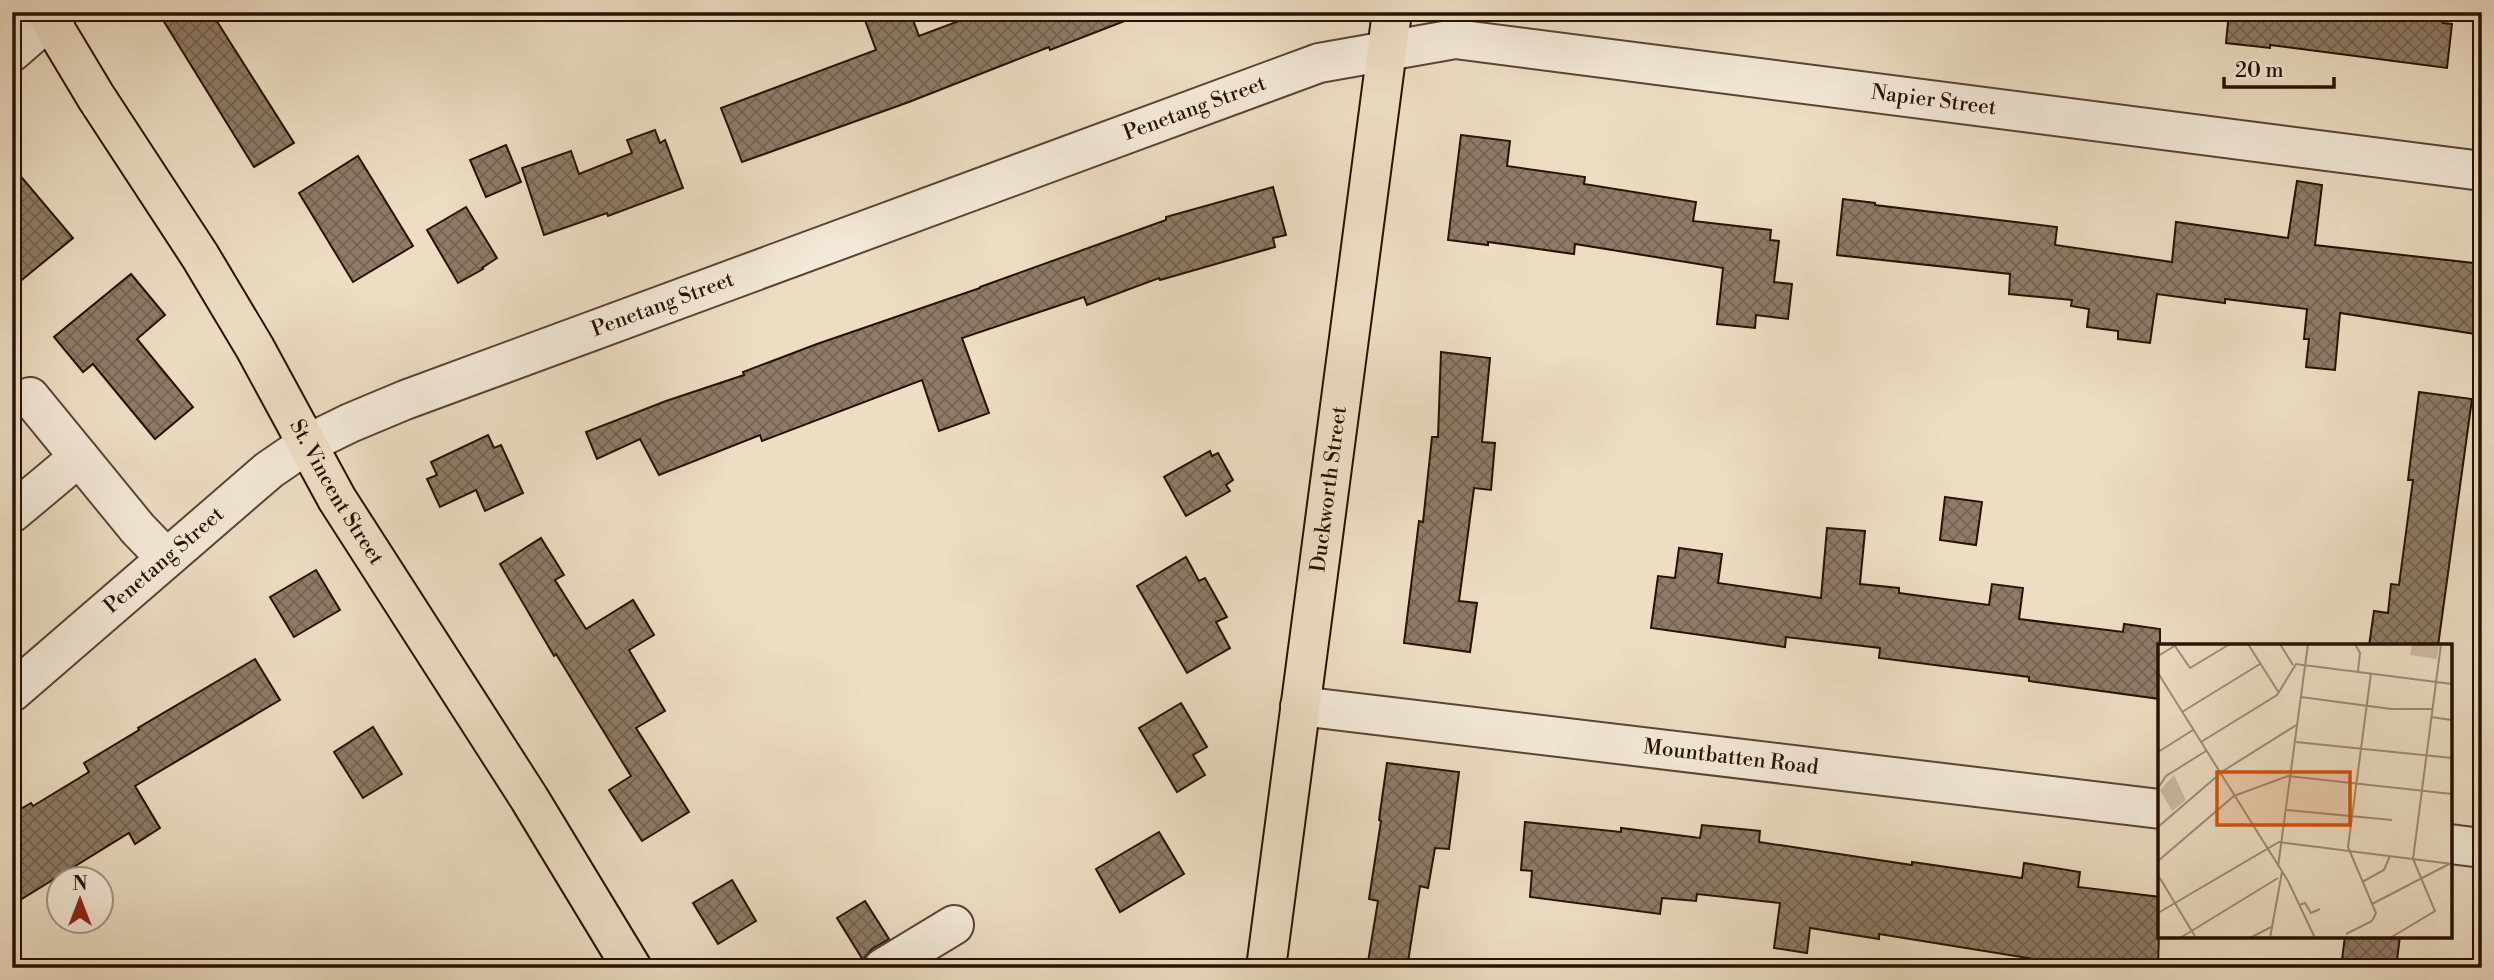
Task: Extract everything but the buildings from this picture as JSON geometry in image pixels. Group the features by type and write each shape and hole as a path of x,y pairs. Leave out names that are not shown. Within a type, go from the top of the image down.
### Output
{"main road":[{"name":"Duckworth Street","path":"1266,968 1392,12"},
{"name":"St. Vincent Street","path":"51,15 96,97 207,267 255,348 337,499 529,798 632,968"}],"street":[{"path":"12,52 51,15"},
{"name":"Napier Street","path":"1387,51 1455,39 2482,171"},
{"name":"Penetang Street","path":"16,682 259,478 307,444 350,423 405,400 1293,72 1319,63 1387,51"},
{"path":"30,397 138,529 166,558"},
{"path":"12,513 79,457"},
{"name":"Mountbatten Road","path":"1300,706 2158,809"},
{"path":"2452,844 2482,848"},
{"path":"883,968 954,925"}]}
